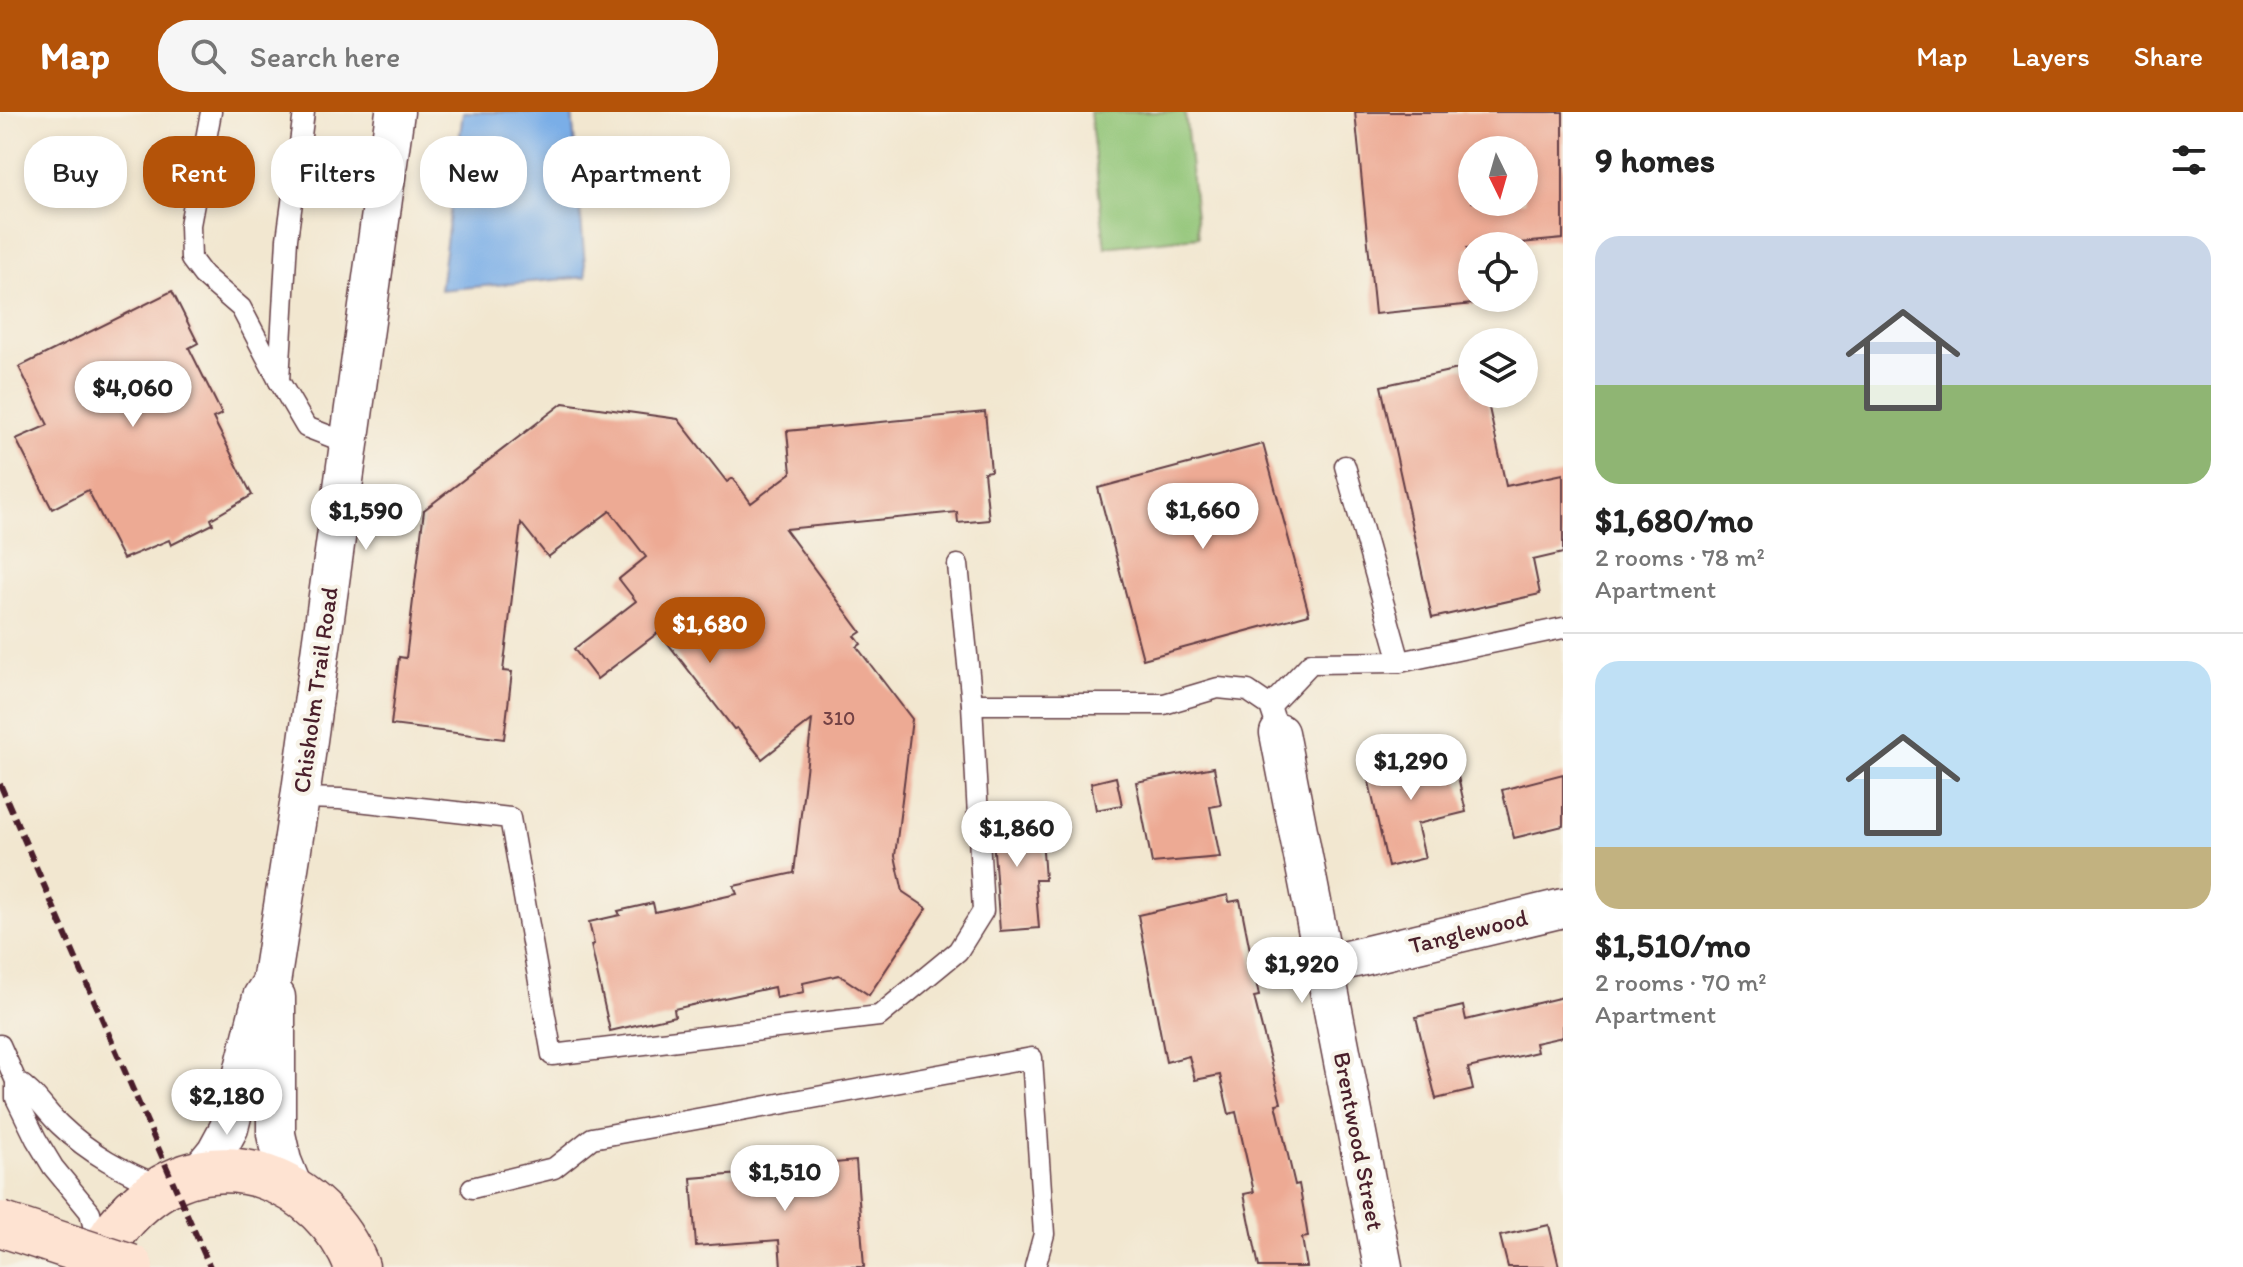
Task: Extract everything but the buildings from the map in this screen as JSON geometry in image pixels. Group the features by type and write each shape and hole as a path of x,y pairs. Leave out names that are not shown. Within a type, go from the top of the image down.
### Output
{"main road":[{"path":"0,1224 110,1265 112,1236 128,1214 180,1180 224,1170 251,1173 293,1188 328,1217 359,1266"}],"street":[{"name":"Chisholm Trail Road","path":"392,136 395,112"},
{"name":"Chisholm Trail Road","path":"180,1180 216,1152 229,1128 262,997 271,983 383,208"},
{"name":"Brentwood Street","path":"1274,720 1326,965 1383,1267"},
{"name":"Tanglewood","path":"1326,965 1563,908"},
{"name":"Chisholm Trail Road","path":"271,983 277,999 276,1134 293,1188"}],"lane":[{"path":"211,112 190,225 191,259 203,275 241,308 306,427 350,444"},
{"path":"301,136 304,112"},
{"path":"279,381 291,208"},
{"path":"1345,466 1400,662"},
{"path":"300,798 340,799 510,818 552,1055 879,1016 958,951 983,911 972,704 958,565"},
{"path":"972,704 1164,704 1218,688 1248,691 1274,720 1311,663 1400,662 1563,628"},
{"path":"0,1045 16,1081 16,1098 36,1139 53,1167 90,1212 110,1265"},
{"path":"472,1188 554,1168 592,1138 1032,1058 1044,1234 1035,1267"},
{"path":"16,1081 30,1089 58,1123 90,1151 122,1171 180,1180"}],"green space":[{"path":"1090,112 1185,112 1198,237 1105,247"}],"water":[{"path":"463,112 572,112 574,136 543,136 543,208 580,208 586,277 440,290 451,208 527,208 527,136 460,136"}],"railway":[{"path":"0,784 210,1267"}]}
